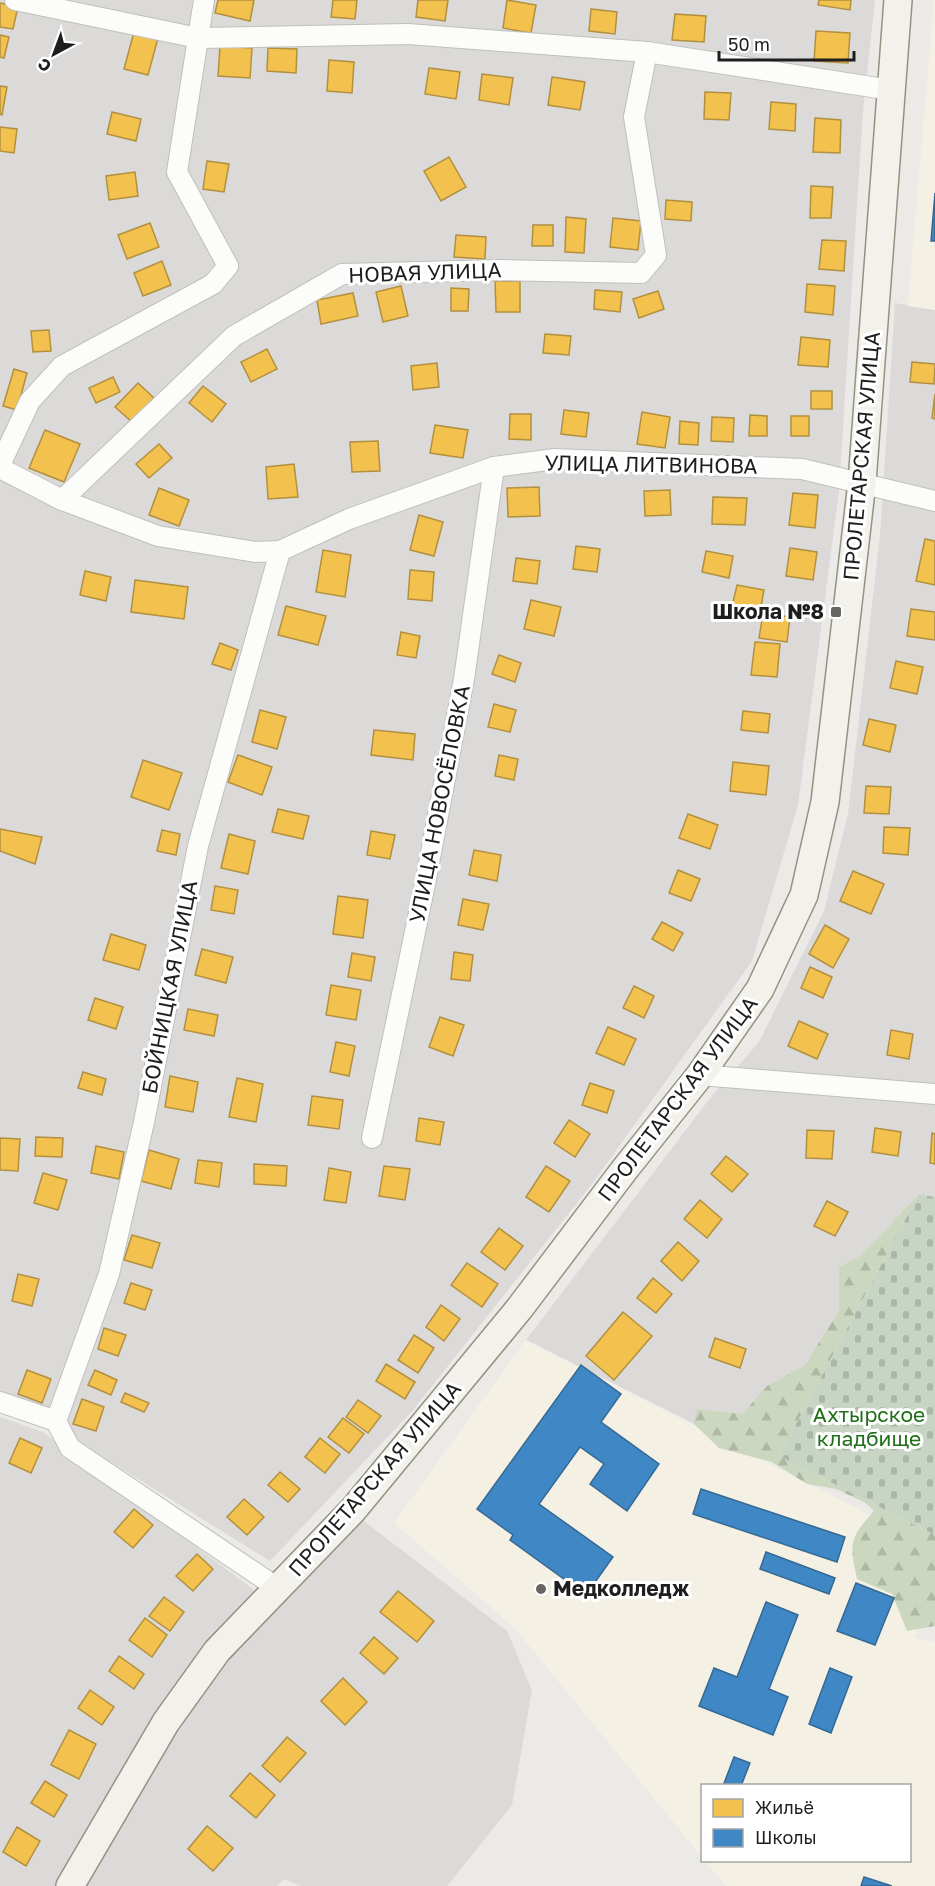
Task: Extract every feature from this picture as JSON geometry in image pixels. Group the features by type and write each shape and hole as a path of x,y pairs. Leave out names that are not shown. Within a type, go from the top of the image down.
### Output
{"main road":[{"name":"ПРОЛЕТАРСКАЯ УЛИЦА","path":"70,1886 166,1722 217,1651 353,1510 519,1309 624,1169 700,1075 760,989 804,895 825,802 862,483 898,0"}],"street":[{"path":"15,0 198,38 408,34 647,52 891,90"},
{"path":"0,467 30,401 62,366 213,284 228,266 177,172 204,0"},
{"name":"НОВАЯ УЛИЦА","path":"62,500 234,336 342,274 499,270 641,273 656,255 634,117 647,52"},
{"name":"УЛИЦА ЛИТВИНОВА","path":"0,467 62,500 158,536 255,552 280,551 349,519 494,467 555,459 802,469 935,501"},
{"name":"УЛИЦА НОВОСЁЛОВКА","path":"372,1138 425,884 464,679 494,467"},
{"name":"БОЙНИЦКАЯ УЛИЦА","path":"56,1421 109,1274 144,1122 198,846 280,551"},
{"path":"700,1075 935,1094"},
{"path":"0,1402 56,1421 70,1448 279,1589"}],"shaded area":[{"path":"0,0 875,0 863,111 839,491 798,805 752,961 592,1184 413,1410 270,1561 85,1446 49,1414 0,1395"},
{"path":"935,0 935,310 908,306"},
{"path":"895,303 935,310 935,1197 919,1194 861,1255 839,1267 839,1310 805,1365 767,1386 742,1414 697,1409 693,1423 526,1340 711,1097 759,1042 824,911 848,814 880,535"},
{"path":"526,1340 933,1547 915,1638 935,1642 935,1886 726,1886 706,1862 911,1862 911,1784 701,1784 701,1856 514,1627 394,1523"},
{"path":"0,1417 43,1432 270,1602 347,1508 507,1631 532,1690 512,1805 447,1886 301,1886 284,1879 277,1886 0,1886"}],"green space":[{"path":"919,1194 779,1456 935,1535 935,1626 907,1631 892,1594 857,1579 853,1542 860,1528 874,1511 866,1503 836,1489 807,1484 772,1462 719,1448 693,1423 697,1409 742,1414 767,1386 805,1365 839,1310 839,1267 861,1255"},
{"name":"Ахтырское кладбище","path":"919,1194 935,1197 935,1535 779,1456"}],"building: Жильё":[{"path":"218,0 254,0 250,21 215,13"},
{"path":"333,0 357,0 355,19 331,17"},
{"path":"418,0 448,0 445,21 416,17"},
{"path":"507,0 536,5 531,33 503,28"},
{"path":"819,0 851,0 850,10 818,5"},
{"path":"0,3 18,7 13,29 0,27"},
{"path":"591,9 617,12 615,34 589,31"},
{"path":"675,14 706,16 704,42 672,40"},
{"path":"816,31 850,33 848,63 814,61"},
{"path":"134,32 158,38 148,75 124,69"},
{"path":"0,35 9,37 4,58 0,57"},
{"path":"220,46 252,48 250,78 218,76"},
{"path":"268,48 297,49 296,73 267,71"},
{"path":"329,60 354,62 352,93 327,91"},
{"path":"429,68 460,72 456,99 425,94"},
{"path":"482,74 513,78 509,105 479,100"},
{"path":"552,77 585,82 580,110 548,105"},
{"path":"0,86 7,87 2,115 0,114"},
{"path":"705,92 731,93 729,120 704,119"},
{"path":"771,102 796,104 795,131 769,129"},
{"path":"112,112 141,119 136,141 107,134"},
{"path":"815,118 841,120 840,153 813,152"},
{"path":"0,127 17,129 14,153 0,151"},
{"path":"449,157 466,187 441,201 424,171"},
{"path":"207,161 229,164 224,192 203,189"},
{"path":"135,172 138,196 109,200 106,176"},
{"path":"811,186 833,187 831,218 810,218"},
{"path":"666,200 692,202 691,221 665,219"},
{"path":"566,217 586,219 584,253 565,252"},
{"path":"613,218 641,221 638,250 610,247"},
{"path":"150,223 159,247 127,259 118,235"},
{"path":"533,225 553,225 553,246 532,246"},
{"path":"456,235 486,237 485,259 454,257"},
{"path":"822,240 846,241 844,271 819,269"},
{"path":"162,261 171,285 143,296 134,273"},
{"path":"495,281 520,281 520,312 496,312"},
{"path":"807,284 835,286 833,315 805,312"},
{"path":"401,286 408,316 383,322 376,292"},
{"path":"451,288 469,289 468,311 451,311"},
{"path":"595,290 622,292 620,312 594,309"},
{"path":"658,291 664,309 639,318 633,299"},
{"path":"353,293 358,316 321,324 317,300"},
{"path":"49,330 51,351 33,352 31,331"},
{"path":"545,334 571,336 569,355 543,353"},
{"path":"801,337 830,340 828,367 798,365"},
{"path":"267,349 277,369 251,382 241,362"},
{"path":"912,362 935,364 934,384 910,382"},
{"path":"437,363 439,387 413,390 411,366"},
{"path":"14,369 27,373 17,410 3,406"},
{"path":"113,377 120,392 96,403 89,388"},
{"path":"138,383 154,398 132,422 115,407"},
{"path":"203,386 226,404 212,422 189,403"},
{"path":"811,391 832,391 832,409 811,409"},
{"path":"935,394 935,419 932,418"},
{"path":"564,410 589,413 586,437 561,434"},
{"path":"642,412 670,417 665,448 637,444"},
{"path":"510,414 531,414 531,440 509,439"},
{"path":"750,415 767,416 767,436 749,436"},
{"path":"791,416 809,416 809,436 791,436"},
{"path":"712,417 734,418 733,442 711,441"},
{"path":"680,421 699,423 698,445 679,444"},
{"path":"435,425 468,430 463,458 430,453"},
{"path":"45,430 80,444 64,482 29,468"},
{"path":"378,441 380,471 352,472 350,442"},
{"path":"159,444 172,458 149,478 136,464"},
{"path":"294,464 298,497 268,499 266,467"},
{"path":"539,487 540,516 508,517 507,488"},
{"path":"159,488 189,500 179,526 149,515"},
{"path":"670,490 671,515 645,516 644,491"},
{"path":"793,493 818,495 815,528 789,525"},
{"path":"713,497 747,498 745,525 712,524"},
{"path":"419,515 443,522 434,556 410,550"},
{"path":"925,539 935,541 935,585 916,581"},
{"path":"576,546 600,549 597,572 573,569"},
{"path":"790,548 817,552 813,580 786,576"},
{"path":"323,550 351,555 345,597 316,592"},
{"path":"706,551 733,556 729,578 702,572"},
{"path":"516,558 540,561 537,584 513,581"},
{"path":"410,570 434,572 432,601 408,599"},
{"path":"85,571 111,577 106,601 80,595"},
{"path":"135,580 188,587 184,619 131,612"},
{"path":"737,585 764,590 760,612 732,606"},
{"path":"531,600 561,607 554,636 524,629"},
{"path":"286,606 326,616 318,645 278,635"},
{"path":"911,609 935,612 935,640 907,636"},
{"path":"763,613 790,617 787,642 759,638"},
{"path":"401,632 420,636 416,658 397,655"},
{"path":"755,642 780,644 777,677 751,675"},
{"path":"220,643 238,650 231,670 212,664"},
{"path":"499,655 521,663 515,682 492,674"},
{"path":"896,661 923,667 917,694 890,688"},
{"path":"494,704 516,710 510,732 488,727"},
{"path":"260,710 286,717 277,749 252,742"},
{"path":"743,711 770,714 768,733 741,730"},
{"path":"869,719 896,725 890,752 863,745"},
{"path":"374,730 415,734 413,760 371,755"},
{"path":"238,755 272,767 262,795 228,782"},
{"path":"499,755 518,759 514,780 495,776"},
{"path":"143,760 182,773 169,810 131,797"},
{"path":"733,762 769,766 766,795 730,791"},
{"path":"866,786 891,787 889,814 864,813"},
{"path":"278,809 309,816 303,839 272,832"},
{"path":"688,814 718,825 710,849 679,838"},
{"path":"884,827 910,828 908,855 883,853"},
{"path":"0,829 42,837 35,864 0,851"},
{"path":"162,830 180,834 176,855 157,851"},
{"path":"371,831 395,835 390,859 367,855"},
{"path":"229,834 255,841 248,874 221,868"},
{"path":"474,850 501,855 497,881 469,875"},
{"path":"678,870 700,879 691,901 669,893"},
{"path":"853,871 884,884 871,914 840,901"},
{"path":"215,886 238,890 234,914 211,910"},
{"path":"338,896 368,900 363,938 333,934"},
{"path":"463,899 489,904 483,930 458,925"},
{"path":"662,922 683,933 673,951 652,939"},
{"path":"825,925 849,939 833,968 809,954"},
{"path":"111,934 146,945 139,970 103,960"},
{"path":"202,949 233,957 226,983 195,975"},
{"path":"454,952 473,955 470,981 451,979"},
{"path":"352,953 375,957 371,981 348,977"},
{"path":"810,967 832,977 823,998 801,988"},
{"path":"331,985 361,990 356,1020 326,1015"},
{"path":"634,986 654,996 644,1018 623,1008"},
{"path":"95,998 123,1007 116,1029 88,1020"},
{"path":"188,1009 218,1015 214,1036 184,1030"},
{"path":"440,1017 464,1025 453,1056 429,1047"},
{"path":"799,1021 828,1034 817,1059 788,1046"},
{"path":"608,1027 636,1039 624,1065 596,1053"},
{"path":"891,1030 913,1034 909,1059 887,1055"},
{"path":"336,1042 355,1046 349,1076 330,1072"},
{"path":"83,1072 106,1079 102,1095 78,1088"},
{"path":"170,1076 198,1082 193,1112 165,1107"},
{"path":"237,1078 263,1084 256,1122 229,1117"},
{"path":"590,1083 614,1091 607,1113 582,1105"},
{"path":"312,1096 343,1100 339,1129 308,1125"},
{"path":"419,1118 444,1122 440,1145 416,1141"},
{"path":"569,1120 590,1134 575,1157 554,1143"},
{"path":"875,1128 901,1132 898,1156 872,1152"},
{"path":"807,1130 834,1131 832,1159 806,1158"},
{"path":"932,1133 935,1134 935,1164 930,1163"},
{"path":"36,1137 63,1138 62,1157 35,1156"},
{"path":"0,1138 20,1139 18,1171 0,1170"},
{"path":"96,1146 124,1152 119,1179 91,1173"},
{"path":"149,1150 179,1159 171,1189 141,1181"},
{"path":"726,1156 748,1174 732,1192 711,1174"},
{"path":"198,1160 222,1163 219,1187 195,1183"},
{"path":"254,1164 287,1166 286,1186 254,1184"},
{"path":"384,1166 410,1169 405,1200 379,1196"},
{"path":"546,1166 570,1181 549,1212 526,1197"},
{"path":"329,1168 351,1172 346,1203 324,1200"},
{"path":"43,1173 67,1180 58,1210 34,1203"},
{"path":"700,1200 722,1219 707,1238 684,1219"},
{"path":"827,1201 848,1212 835,1236 814,1226"},
{"path":"499,1228 523,1246 505,1270 481,1252"},
{"path":"132,1235 160,1243 152,1268 124,1260"},
{"path":"678,1242 699,1261 682,1281 661,1261"},
{"path":"467,1263 498,1284 482,1307 451,1285"},
{"path":"18,1274 39,1279 32,1306 12,1301"},
{"path":"653,1278 672,1294 656,1313 637,1298"},
{"path":"131,1283 152,1290 145,1310 124,1303"},
{"path":"441,1305 460,1319 444,1341 426,1327"},
{"path":"623,1312 652,1336 614,1380 586,1356"},
{"path":"104,1328 126,1335 118,1356 98,1349"},
{"path":"414,1335 434,1348 418,1373 398,1360"},
{"path":"715,1338 746,1349 740,1368 709,1357"},
{"path":"386,1364 415,1382 405,1399 376,1381"},
{"path":"27,1370 51,1379 42,1403 18,1394"},
{"path":"95,1370 117,1380 111,1395 88,1385"},
{"path":"125,1393 149,1403 144,1412 121,1402"},
{"path":"82,1399 104,1407 96,1431 73,1424"},
{"path":"358,1400 381,1416 368,1433 346,1417"},
{"path":"343,1418 364,1434 349,1453 328,1437"},
{"path":"20,1438 42,1448 31,1473 9,1463"},
{"path":"320,1438 340,1454 325,1473 305,1457"},
{"path":"280,1472 300,1489 288,1502 268,1485"},
{"path":"244,1499 264,1517 247,1535 227,1517"},
{"path":"134,1509 153,1525 133,1548 114,1532"},
{"path":"197,1554 213,1569 193,1591 176,1576"},
{"path":"398,1591 434,1621 417,1642 380,1612"},
{"path":"164,1597 184,1612 170,1631 149,1616"},
{"path":"145,1618 167,1635 152,1657 129,1640"},
{"path":"374,1637 398,1658 384,1674 360,1653"},
{"path":"119,1656 144,1674 134,1689 109,1671"},
{"path":"343,1678 367,1702 345,1725 321,1701"},
{"path":"90,1690 114,1707 102,1725 78,1708"},
{"path":"69,1730 96,1744 79,1779 51,1765"},
{"path":"287,1737 306,1753 280,1782 262,1766"},
{"path":"250,1773 275,1795 256,1818 230,1796"},
{"path":"45,1781 67,1795 54,1817 31,1803"},
{"path":"207,1826 233,1848 213,1871 188,1849"},
{"path":"17,1827 40,1841 26,1866 3,1852"}],"building: Школы":[{"path":"935,193 935,241 931,241"},
{"path":"581,1365 621,1394 601,1422 659,1464 627,1511 590,1484 604,1464 580,1447 539,1504 613,1557 586,1595 510,1540 513,1535 477,1509"},
{"path":"701,1489 845,1537 837,1562 693,1514"},
{"path":"766,1552 835,1578 829,1594 760,1569"},
{"path":"856,1583 894,1598 875,1645 837,1631"},
{"path":"766,1602 798,1615 769,1689 788,1697 773,1735 699,1706 714,1668 737,1677"},
{"path":"830,1668 852,1677 831,1733 809,1724"},
{"path":"734,1757 750,1763 742,1784 724,1784"},
{"path":"864,1877 892,1886 861,1886"}],"place":[{"name":"Школа №8","path":"836,612"},
{"name":"Медколледж","path":"541,1589"}]}
